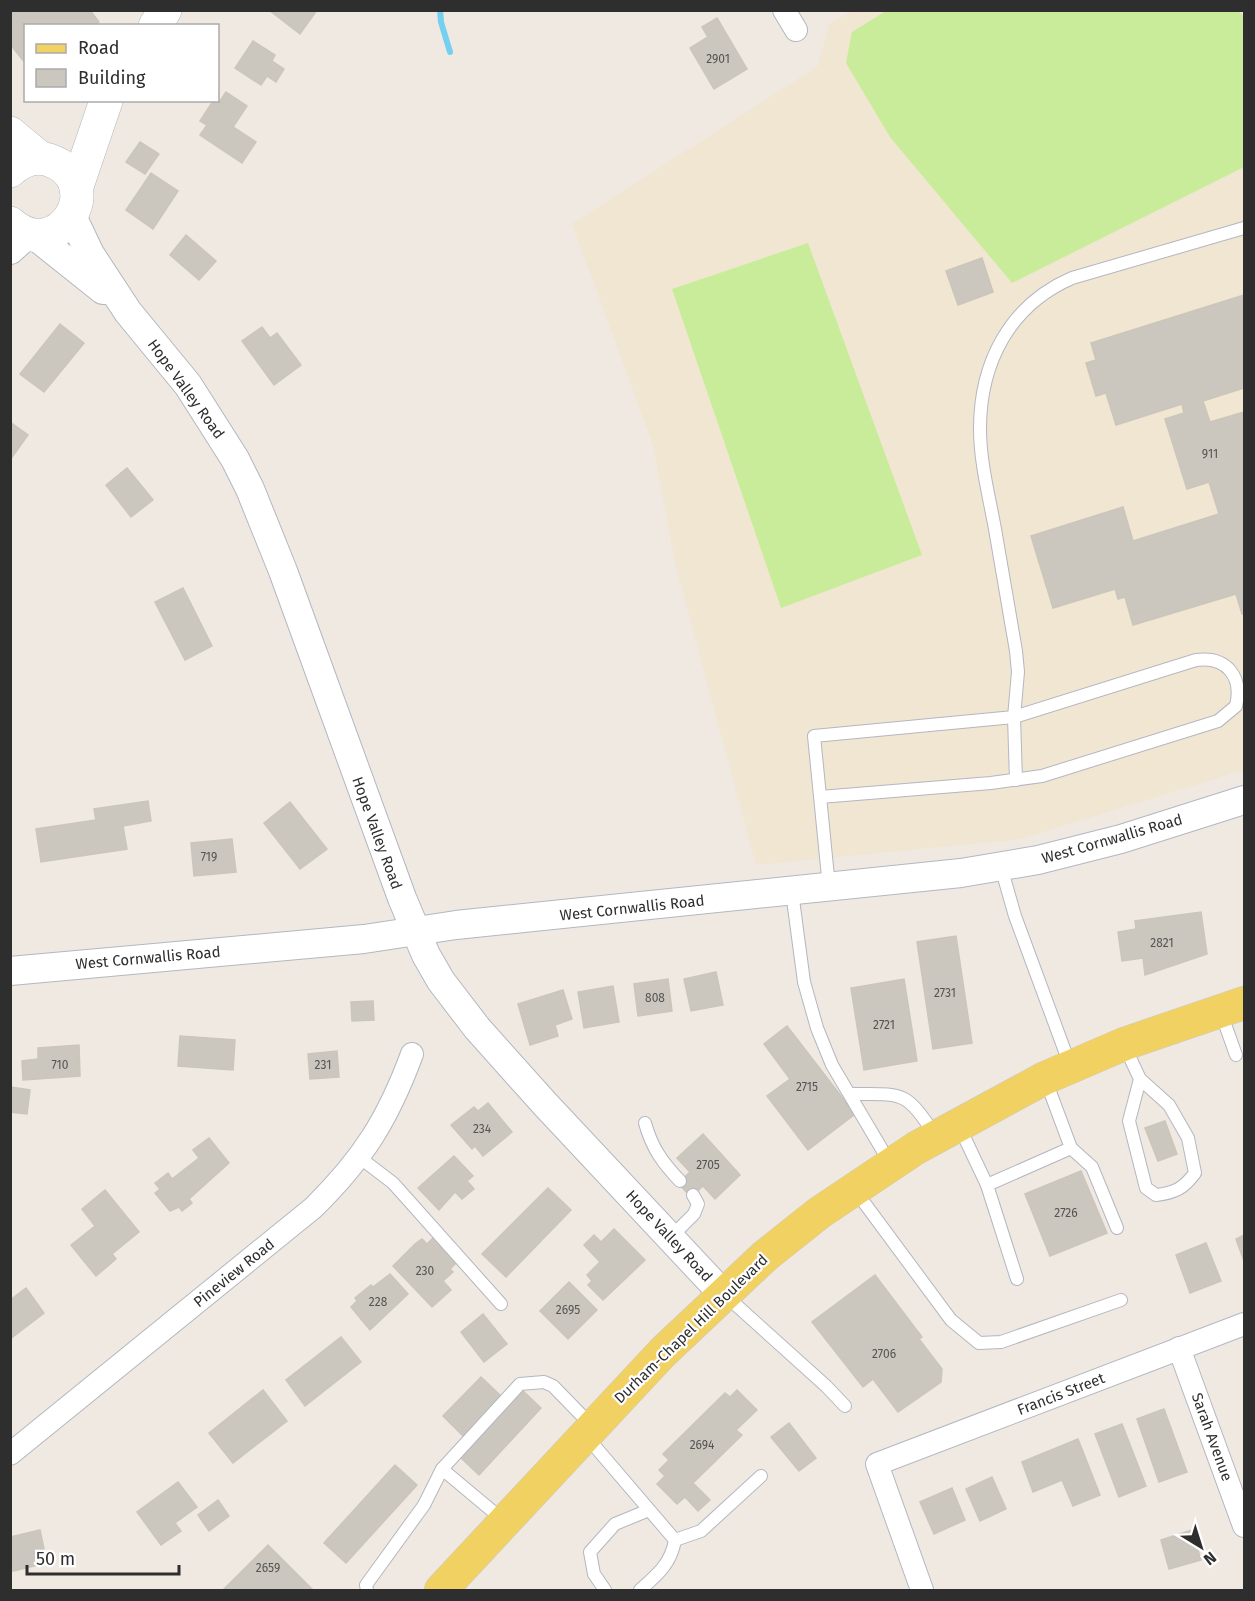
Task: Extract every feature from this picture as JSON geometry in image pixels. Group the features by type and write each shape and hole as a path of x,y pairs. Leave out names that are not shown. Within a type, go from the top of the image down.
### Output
{"main road":[{"path":"156,24 165,10"},
{"path":"10,171 27,160 43,158 80,131 105,102"},
{"path":"21,236 54,233 74,203 106,102"},
{"path":"10,133 43,158 67,170 74,203"},
{"name":"Durham-Chapel Hill Boulevard","path":"441,1590 589,1430 723,1294 765,1256 853,1188 947,1130 1057,1072 1124,1044 1232,1007"}],"street":[{"path":"784,10 796,30"},
{"name":"Hope Valley Road","path":"74,203 90,254 128,312 188,385 235,459 250,489 283,571 415,931 441,981 477,1028 723,1294"},
{"name":"Hope Valley Road","path":"21,236 128,312"},
{"name":"West Cornwallis Road","path":"10,971 364,939 415,931 829,888 1000,867 1038,861 1121,839 1245,800"},
{"name":"Pineview Road","path":"10,1454 314,1208 359,1157 385,1119 412,1054"},
{"name":"Francis Street","path":"922,1590 877,1464 1245,1324"},
{"name":"Sarah Avenue","path":"1179,1348 1245,1526"}],"lane":[{"path":"1016,780 1014,717 1018,672 1016,651 984,465 980,429 983,400 992,361 1002,337 1020,314 1050,288 1072,278 1245,228"},
{"path":"820,797 1042,776 1218,721 1236,706 1238,682 1230,669 1219,661 1196,660 1014,717 814,736 820,797 829,888"},
{"path":"1000,867 1057,1072 1071,1148 1092,1167 1117,1228"},
{"path":"792,892 804,982 817,1028 832,1065 891,1164"},
{"path":"1232,1007 1236,1055"},
{"path":"1124,1044 1140,1079 1169,1105 1188,1138 1195,1173 1185,1186 1171,1194 1156,1195 1146,1188 1140,1169 1129,1121 1140,1079"},
{"path":"850,1094 902,1096 947,1130 987,1185 1017,1279"},
{"path":"645,1123 650,1143 659,1158 680,1181"},
{"path":"987,1185 1071,1148"},
{"path":"359,1157 393,1183 501,1304"},
{"path":"853,1188 951,1320 979,1343 1001,1342 1121,1300"},
{"path":"670,1238 694,1214 698,1204 693,1195"},
{"path":"723,1294 826,1386 845,1406"},
{"path":"367,1590 366,1586 423,1505 442,1469 520,1384 544,1382 553,1386 675,1540 673,1554 663,1570 640,1590"},
{"path":"442,1469 504,1521"},
{"path":"675,1540 701,1531 761,1476"},
{"path":"605,1590 594,1574 590,1552 615,1524 649,1510"}],"shaded area":[{"path":"852,11 1244,11 1244,770 1020,839 756,865 676,567 653,445 572,224 818,66 829,24"}],"green space":[{"path":"886,11 1239,11 1244,17 1244,167 1012,283 890,137 846,63 852,32"},
{"path":"808,243 922,555 781,608 672,289"}],"building":[{"path":"10,10 90,10 99,22 96,24 24,24 24,62 10,44"},
{"path":"269,10 317,10 300,34"},
{"path":"717,18 747,69 714,89 690,48 708,37 702,27"},
{"path":"253,41 275,55 272,61 284,69 276,82 267,76 261,85 235,68"},
{"path":"226,92 247,106 233,127 256,142 242,163 200,135 207,125 200,121 212,102 218,104"},
{"path":"140,142 159,154 145,174 126,162"},
{"path":"151,173 178,191 153,229 126,210"},
{"path":"186,235 216,261 199,280 170,255"},
{"path":"982,258 993,292 958,305 946,271"},
{"path":"1244,295 1244,388 1203,401 1210,422 1244,412 1244,613 1242,614 1236,594 1133,625 1125,597 1118,599 1115,589 1053,608 1031,536 1123,507 1133,541 1219,514 1209,482 1187,489 1165,419 1184,413 1182,404 1116,425 1106,393 1096,396 1086,363 1096,360 1091,343"},
{"path":"60,324 84,343 44,392 20,374"},
{"path":"262,327 270,338 277,333 301,365 274,385 242,341"},
{"path":"10,422 28,435 10,460"},
{"path":"127,468 153,500 131,517 106,485"},
{"path":"183,588 212,646 185,660 155,602"},
{"path":"148,801 151,821 123,826 127,849 41,862 36,829 96,820 94,809"},
{"path":"290,802 327,849 300,869 264,823"},
{"path":"232,839 236,872 194,876 191,843"},
{"path":"1201,912 1207,954 1145,975 1143,958 1122,961 1118,932 1136,929 1135,921"},
{"path":"956,936 972,1043 933,1049 917,942"},
{"path":"716,972 723,1005 691,1011 684,979"},
{"path":"668,979 672,1011 638,1016 634,984"},
{"path":"904,979 917,1061 864,1070 851,988"},
{"path":"613,986 619,1022 584,1028 578,992"},
{"path":"563,990 572,1019 555,1025 558,1036 530,1045 518,1004"},
{"path":"373,1001 374,1020 352,1021 351,1002"},
{"path":"787,1026 855,1114 808,1150 767,1096 790,1079 764,1044"},
{"path":"180,1036 235,1040 233,1070 178,1066"},
{"path":"79,1045 80,1076 23,1080 22,1061 38,1059 38,1048"},
{"path":"337,1051 339,1077 310,1079 308,1054"},
{"path":"10,1087 30,1090 27,1114 10,1112"},
{"path":"488,1103 512,1132 483,1156 475,1146 472,1149 451,1125 474,1107 478,1111"},
{"path":"1165,1121 1177,1154 1158,1161 1145,1128"},
{"path":"703,1134 740,1175 715,1199 677,1158"},
{"path":"209,1138 229,1163 189,1199 192,1203 182,1211 179,1207 170,1211 155,1193 160,1189 155,1183 168,1173 172,1179 199,1158 193,1150"},
{"path":"454,1156 473,1176 467,1181 474,1189 462,1199 455,1192 439,1210 418,1188"},
{"path":"1081,1171 1107,1233 1050,1256 1025,1194"},
{"path":"690,1172 703,1186 691,1197 678,1183"},
{"path":"548,1188 571,1210 506,1277 482,1254"},
{"path":"105,1190 139,1232 112,1254 116,1259 96,1276 71,1245 95,1226 82,1209"},
{"path":"614,1229 645,1260 603,1300 588,1285 592,1281 587,1275 600,1262 584,1245 594,1235 601,1242"},
{"path":"436,1235 459,1260 450,1269 453,1272 443,1281 451,1290 432,1307 393,1266 415,1244 422,1239 427,1244"},
{"path":"1244,1235 1244,1261 1236,1239"},
{"path":"1206,1243 1221,1281 1190,1293 1176,1255"},
{"path":"390,1274 408,1294 370,1330 351,1307 357,1301 355,1298"},
{"path":"875,1275 922,1337 919,1339 942,1369 941,1382 898,1412 873,1379 863,1387 812,1322"},
{"path":"569,1282 597,1310 568,1339 540,1311"},
{"path":"26,1288 44,1313 10,1339 10,1300"},
{"path":"483,1314 507,1344 484,1362 461,1332"},
{"path":"341,1337 361,1362 305,1406 286,1380"},
{"path":"481,1377 502,1397 463,1436 443,1416"},
{"path":"263,1390 287,1421 233,1463 209,1433"},
{"path":"522,1390 541,1408 479,1475 460,1457"},
{"path":"737,1390 757,1410 736,1430 742,1435 693,1483 710,1500 698,1511 685,1497 677,1504 657,1484 665,1476 659,1470 669,1460 663,1454 725,1393 730,1397"},
{"path":"1164,1409 1187,1472 1159,1482 1137,1419"},
{"path":"789,1423 816,1458 799,1471 771,1437"},
{"path":"1122,1424 1146,1486 1119,1497 1095,1434"},
{"path":"1078,1439 1100,1495 1073,1506 1062,1480 1033,1492 1022,1462"},
{"path":"395,1465 417,1485 346,1563 324,1543"},
{"path":"992,1477 1006,1509 980,1521 966,1489"},
{"path":"178,1482 197,1507 175,1523 181,1531 161,1545 137,1512"},
{"path":"952,1488 965,1520 934,1534 920,1502"},
{"path":"218,1500 229,1516 209,1531 198,1515"},
{"path":"40,1530 47,1563 13,1571 10,1537"},
{"path":"1192,1530 1201,1560 1169,1569 1161,1540"},
{"path":"268,1545 313,1590 223,1590"}],"waterway":[{"path":"440,10 441,22 450,52"}]}
